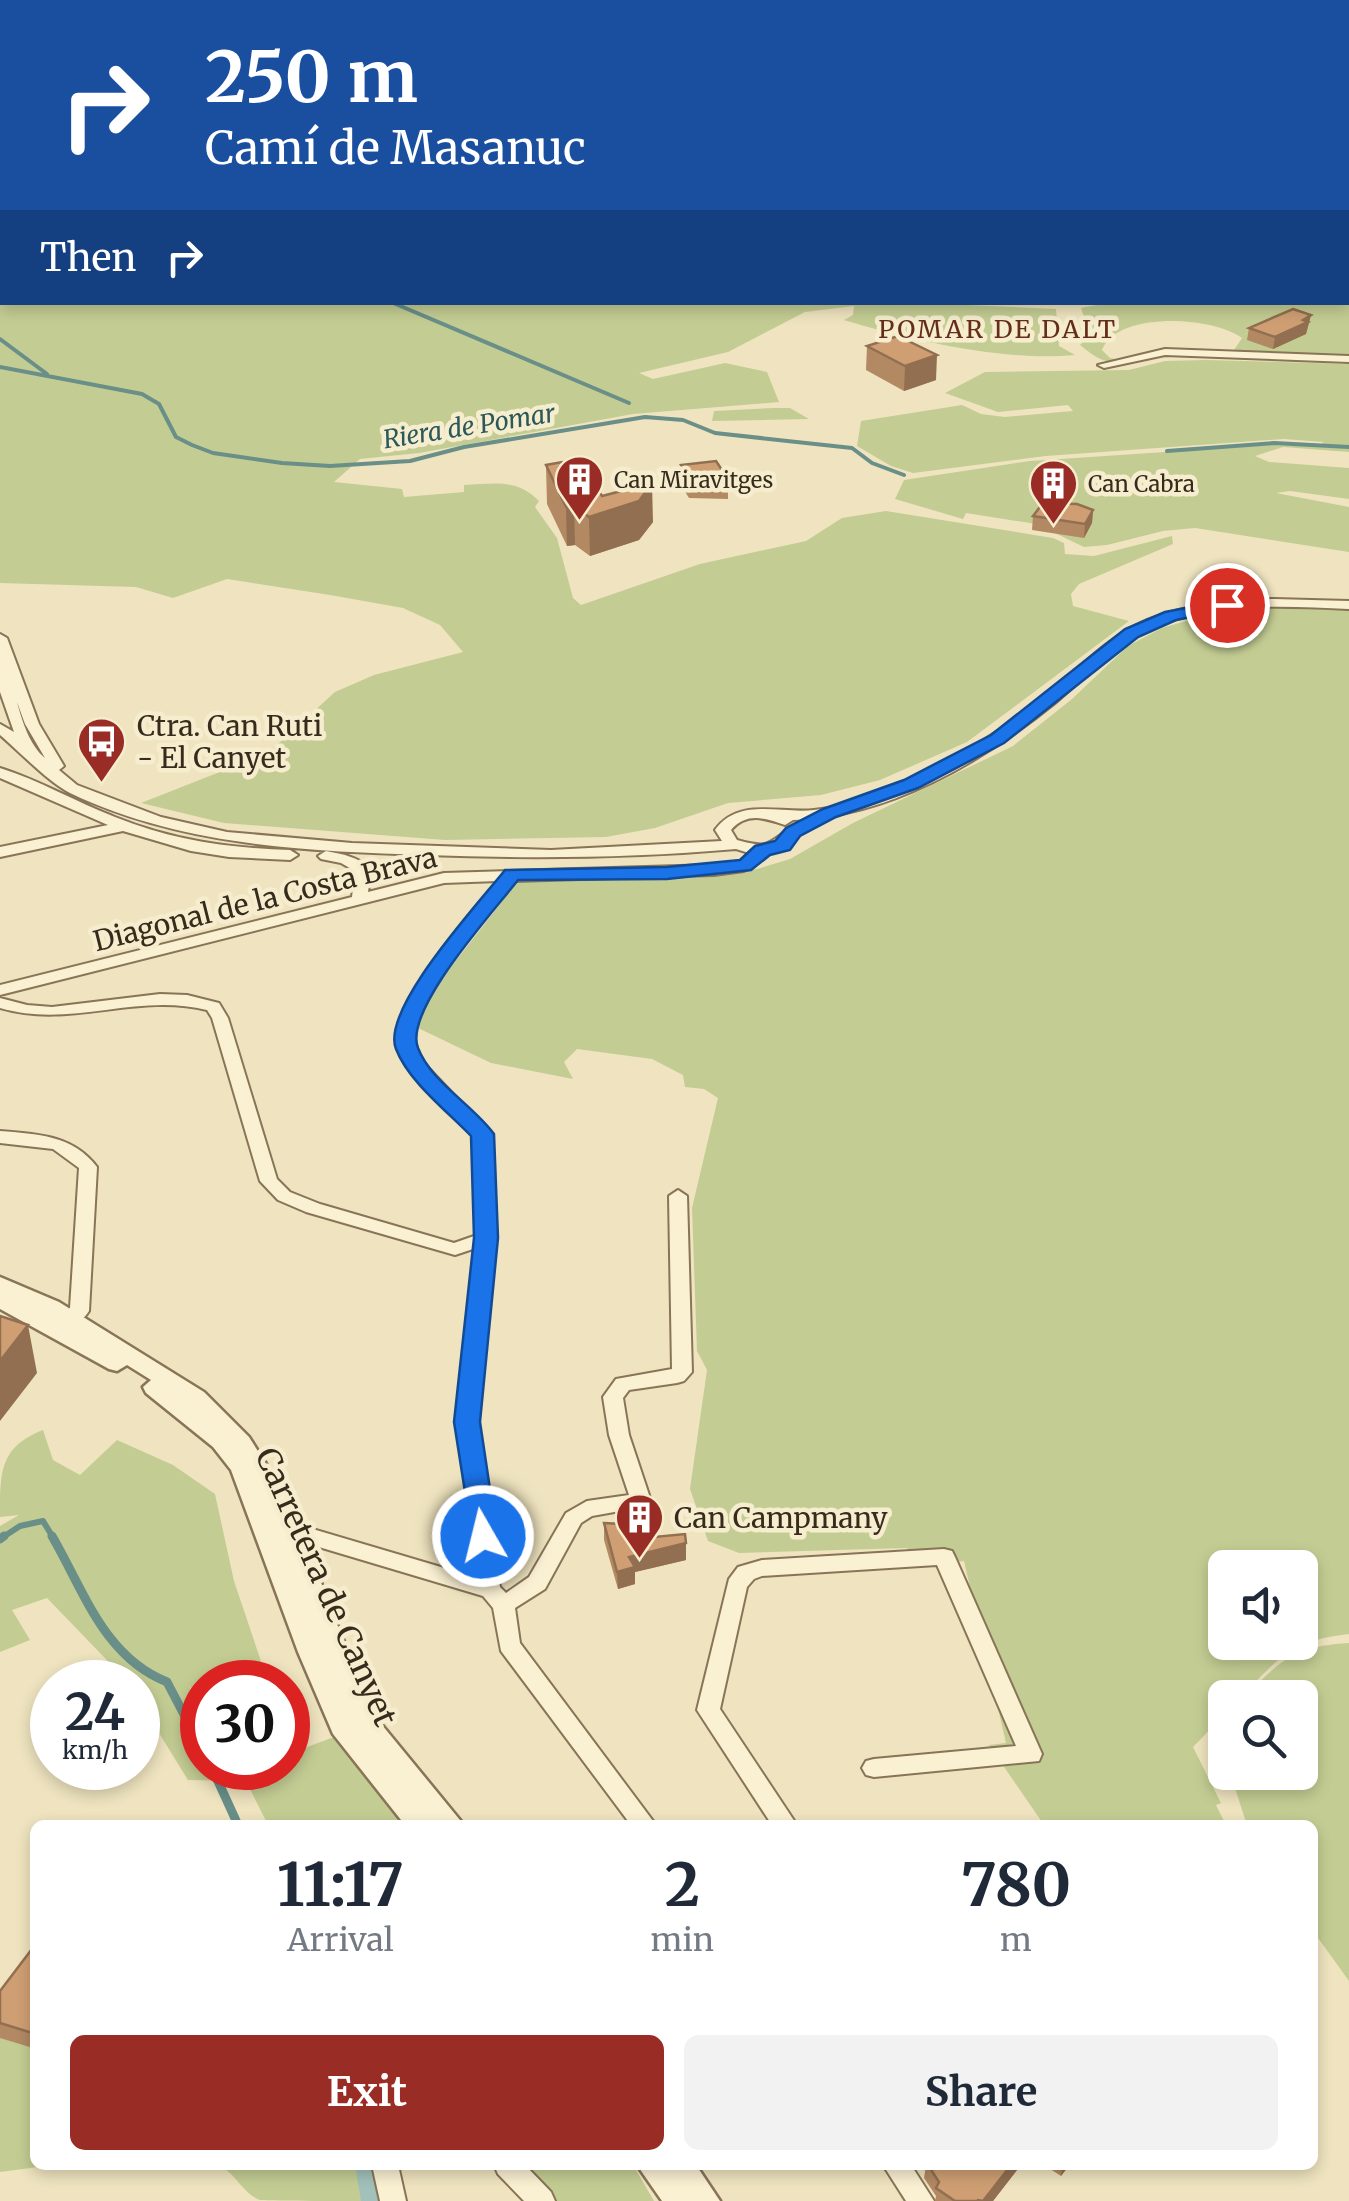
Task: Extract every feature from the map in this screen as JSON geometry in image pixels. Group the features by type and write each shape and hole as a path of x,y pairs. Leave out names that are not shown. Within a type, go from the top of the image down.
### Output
{"street":[{"path":"1104,365 1165,352 1349,359"},
{"path":"673,848 724,830 729,821 742,815 830,813 911,784 997,739 1115,644 1149,624 1227,605 1349,605"},
{"path":"0,638 32,724 57,766"},
{"path":"0,666 6,710 30,754"},
{"path":"6,710 39,751 81,788 156,822 226,837 551,855 738,846 762,850"},
{"path":"0,728 72,788 81,788"},
{"path":"0,772 126,826 219,851 356,863 365,875 359,900"},
{"name":"Diagonal de la Costa Brava","path":"0,990 444,878 744,866 758,858 762,850 782,846 793,832 830,813"},
{"path":"778,816 788,822 793,832"},
{"path":"0,852 126,826"},
{"path":"724,830 738,846 741,859 724,869"},
{"path":"512,874 420,993 404,1033 407,1049 424,1073 482,1134 486,1238 467,1422 497,1598 509,1645 640,1820"},
{"path":"0,1003 35,1012 172,996 213,1007 220,1018 270,1181 284,1196 312,1208 455,1249 486,1238"},
{"path":"0,1138 60,1143 78,1154 88,1167 79,1311 69,1318 52,1317 0,1292"},
{"path":"242,1467 254,1476 278,1528 497,1598 537,1583 573,1518 587,1510 641,1501 620,1436 613,1396 623,1384 677,1376 684,1366 678,1196"},
{"name":"Carretera de Canyet","path":"0,1284 69,1318 196,1398 217,1416 263,1472 351,1692 374,1732 447,1820"},
{"name":"Carretera de Canyet","path":"0,1300 171,1397 221,1442 242,1467 346,1734 417,1820"},
{"path":"69,1318 73,1330 112,1354 115,1362"},
{"path":"782,1820 708,1710 740,1579 762,1568 944,1557 1031,1754 874,1768"},
{"path":"386,2170 393,2201"},
{"path":"511,2170 542,2201"},
{"path":"656,2170 681,2201"},
{"path":"682,2170 705,2201"},
{"path":"900,2170 917,2195"}],"green space":[{"path":"0,305 967,305 1056,309 1059,346 1075,355 1019,355 928,342 844,320 853,315 854,306 805,312 728,352 639,373 653,379 725,363 767,372 779,402 633,414 419,453 360,459 334,482 402,489 404,497 464,492 464,485 504,484 522,489 539,501 535,507 557,538 573,598 581,605 700,564 806,541 842,518 886,511 1053,538 1064,543 1065,554 1094,556 1172,536 1173,544 1079,584 1071,594 1073,606 1129,621 967,742 880,780 821,795 728,803 655,828 606,837 445,840 224,823 141,803 268,753 335,692 374,675 463,652 440,625 403,608 227,579 173,598 136,587 0,583"},
{"path":"1349,305 1349,358 1232,353 1242,338 1228,331 1210,325 1166,321 1145,323 1111,337 1102,350 1110,358 1120,360 1103,360 1080,345 1092,333 1086,331 1077,337 1074,328 1087,327 1081,308"},
{"path":"1165,361 1349,364 1349,452 1283,447 1255,456 1269,462 1349,468 1349,499 1290,491 1276,493 1349,507 1349,552 1195,528 1084,547 1036,524 966,513 963,519 895,499 904,480 1030,461 1270,445 1319,446 1324,442 1284,439 1046,456 913,473 891,466 857,446 861,421 962,405 981,414 1005,417 1073,411 1068,405 998,412 945,393 985,372 1129,370"},
{"path":"790,408 809,419 712,421 714,411"},
{"path":"1308,606 1349,609 1349,1634 1318,1640 1318,1550 1208,1550 1208,1660 1278,1660 1258,1680 1208,1680 1208,1732 1193,1747 1208,1777 1208,1790 1214,1790 1221,1803 1216,1805 1224,1820 1041,1820 989,1745 1006,1743 964,1561 912,1567 907,1548 739,1553 708,1541 690,1489 707,1370 697,1351 692,1208 718,1098 704,1089 685,1087 683,1075 652,1059 577,1049 564,1062 573,1079 491,1063 416,1027 433,990 519,880 693,878 757,869 790,859 853,823 1013,746 1072,699 1128,646 1162,628 1213,613"},
{"path":"43,1430 53,1460 80,1475 117,1440 173,1465 215,1494 234,1581 261,1660 180,1660 180,1767 160,1735 160,1660 107,1660 47,1598 12,1610 30,1640 0,1652 0,1526 19,1515 0,1517 2,1474 18,1444"},
{"path":"1349,1643 1349,1981 1318,1938 1318,1820 1245,1820 1236,1790 1318,1790 1318,1680 1262,1680 1285,1660 1318,1660 1318,1647"},
{"path":"334,1737 399,1820 266,1820 250,1790 310,1790 310,1746"},
{"path":"30,1968 30,2168 0,2172 0,2012"},
{"path":"226,2170 366,2170 372,2201 260,2200"},
{"path":"528,2170 636,2170 654,2201 555,2201"}],"building":[{"path":"1293,309 1311,315 1303,320 1308,322 1275,337 1249,328"},
{"path":"898,336 937,355 905,366 867,346"},
{"path":"716,461 728,479 689,479 681,465"},
{"path":"562,462 566,467 582,466 602,496 652,483 639,501 589,517 574,506 566,507 546,465"},
{"path":"1043,503 1077,504 1093,510 1085,524 1033,516"},
{"path":"0,1316 28,1325 0,1361"},
{"path":"604,1523 641,1525 644,1538 685,1534 686,1543 629,1557 635,1567 617,1572"},
{"path":"30,1952 30,2032 0,2023 0,1991"},
{"path":"931,2170 1007,2170 983,2201 955,2201 936,2188 939,2182"}],"waterway":[{"path":"398,305 629,403"},
{"path":"0,339 47,374"},
{"name":"Riera de Pomar","path":"0,367 142,394 159,404 176,437 192,445 213,453 282,463 330,466 410,461 464,447 645,417 683,420 715,433 852,448 872,463 904,475"},
{"name":"Riera de Pomar","path":"1167,451 1274,443 1349,447"},
{"path":"4,1536 0,1539 20,1526 43,1521 54,1539"},
{"path":"52,1536 111,1639 145,1671 167,1682 180,1707"},
{"path":"222,1790 236,1820"},
{"path":"371,2170 376,2201"}],"place":[{"name":"Can Miravitges","path":"579,522"},
{"name":"Can Cabra","path":"1053,526"},
{"name":"Ctra. Can Ruti - El Canyet","path":"102,784"},
{"name":"Can Campmany","path":"639,1560"}],"district":[{"name":"POMAR DE DALT","path":"998,329"}],"route":[{"path":"483,1536 467,1422 486,1238 482,1134 424,1073 407,1049 404,1033 420,993 512,874 667,873 744,866 758,858 762,850 782,846 793,832 830,813 911,784 997,739 1132,633 1171,616 1227,605"}]}
